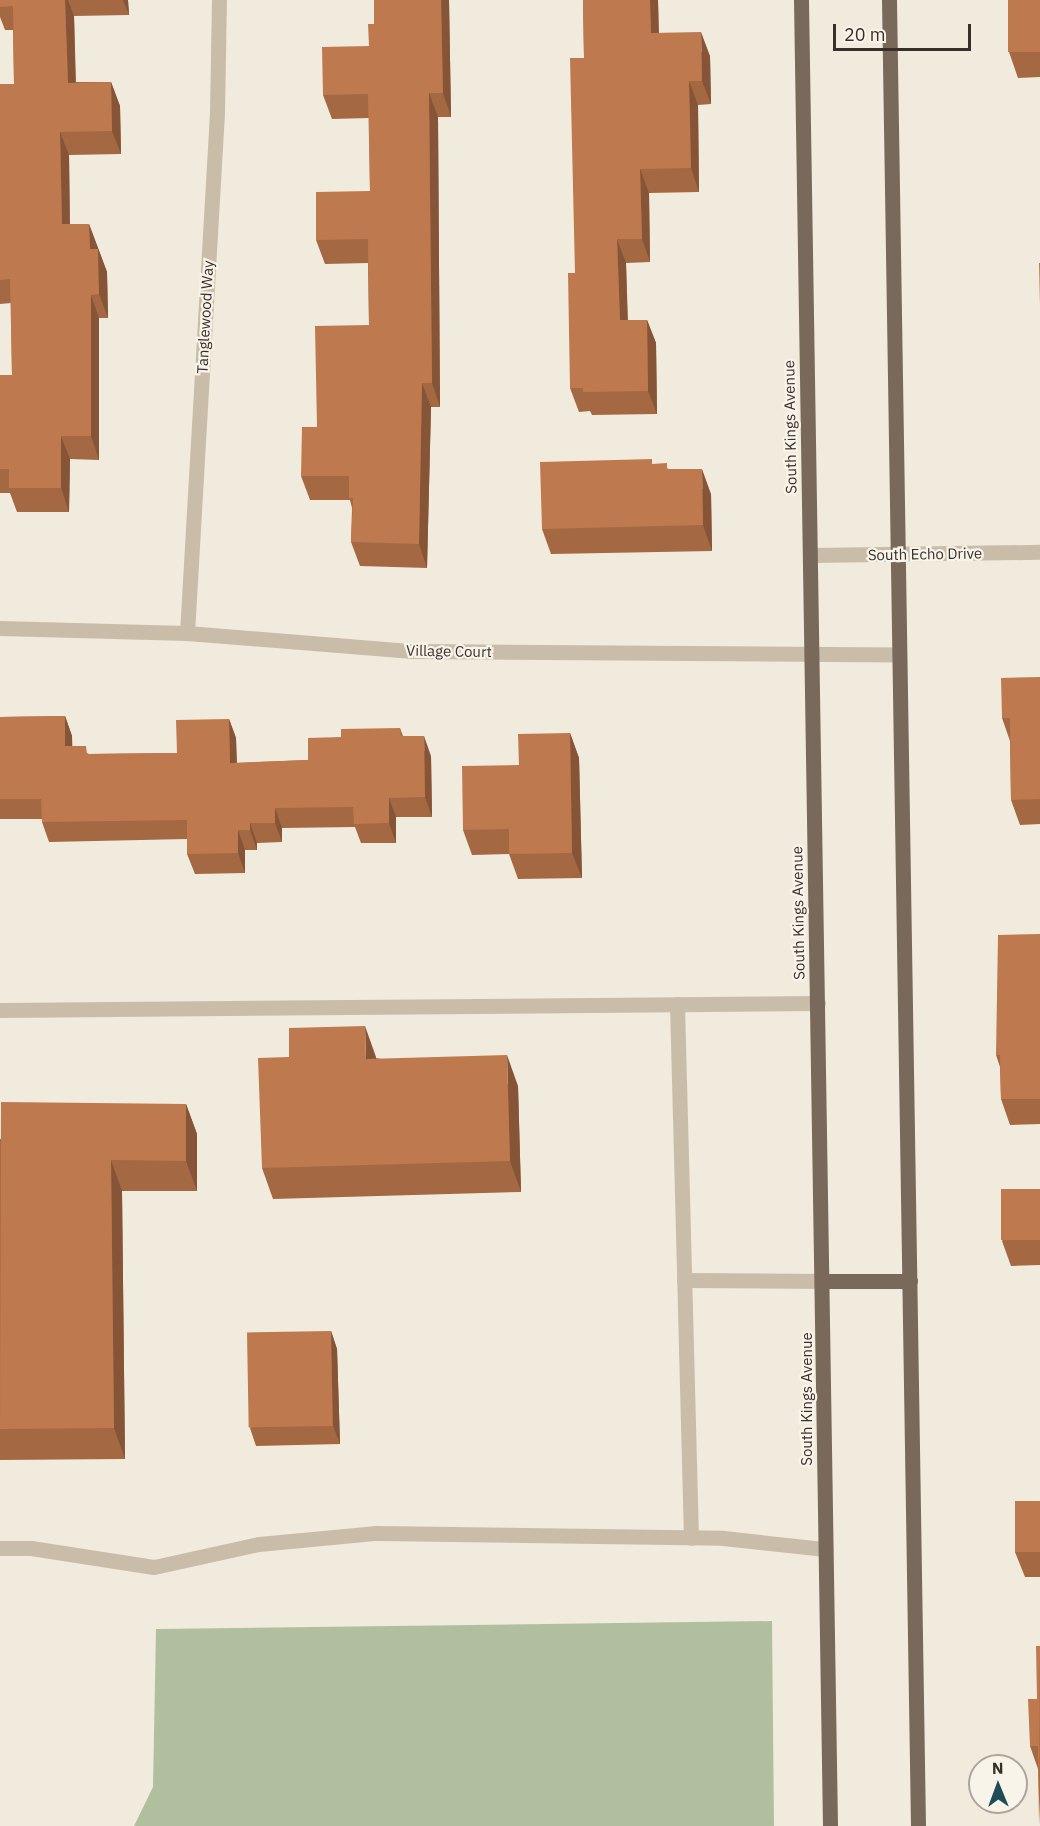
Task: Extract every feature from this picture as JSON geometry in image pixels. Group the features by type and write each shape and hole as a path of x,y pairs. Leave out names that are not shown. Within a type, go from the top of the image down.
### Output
{"main road":[{"name":"South Kings Avenue","path":"801,0 824,1281 825,1550 830,1826"},
{"path":"890,0 918,1826"},
{"path":"824,1281 910,1281"}],"street":[{"name":"Tanglewood Way","path":"187,633 217,123 219,0"},
{"name":"South Echo Drive","path":"811,555 1040,552"},
{"name":"Village Court","path":"0,628 187,633 412,651 899,654"},
{"path":"0,1010 818,1003"},
{"path":"677,1004 692,1538"},
{"path":"684,1280 824,1281"},
{"path":"0,1548 31,1548 154,1567 259,1544 376,1533 692,1538 825,1550"}],"green space":[{"path":"772,1621 774,1826 134,1826 153,1787 156,1629"}],"building":[{"path":"0,0 65,0 68,83 111,82 112,131 60,132 62,224 89,224 90,249 98,249 99,294 91,295 91,436 61,436 61,488 9,488 9,469 0,469 0,375 12,375 10,279 0,280 0,84 14,84 13,6 0,7"},
{"path":"374,0 441,0 443,93 429,93 432,383 422,383 419,544 351,542 353,498 349,498 349,476 301,476 302,427 317,427 315,326 369,325 368,239 316,240 316,192 370,191 368,94 323,95 322,47 369,46 368,24 374,24"},
{"path":"583,0 650,0 651,33 701,32 702,81 689,81 691,168 640,169 642,239 617,239 620,320 647,320 648,391 583,392 583,388 570,388 568,273 575,273 570,58 584,58"},
{"path":"1008,0 1040,0 1040,52 1008,52"},
{"path":"652,459 652,464 667,463 667,469 702,469 703,525 542,529 540,462"},
{"path":"1040,677 1040,799 1011,800 1010,718 1002,718 1001,678"},
{"path":"65,716 65,746 86,746 87,754 177,753 176,720 229,719 230,763 308,760 308,738 341,737 341,729 400,728 401,736 424,736 425,797 389,798 389,823 354,824 353,807 275,808 275,823 250,823 250,830 238,830 238,853 187,854 187,820 42,822 41,799 0,799 0,717"},
{"path":"570,733 572,853 509,854 509,829 463,830 462,766 519,765 518,734"},
{"path":"1040,934 1040,1099 1001,1099 1000,1055 996,1055 998,935"},
{"path":"365,1026 366,1059 507,1055 510,1161 262,1168 258,1058 289,1057 289,1028"},
{"path":"1,1102 186,1104 186,1161 111,1160 114,1428 0,1429"},
{"path":"1001,1189 1040,1189 1040,1240 1001,1240"},
{"path":"331,1331 333,1426 249,1427 247,1332"},
{"path":"1015,1501 1040,1501 1040,1552 1015,1552"},
{"path":"1036,1646 1040,1646 1039,1825 1038,1746 1030,1746 1028,1699 1037,1699"}]}
